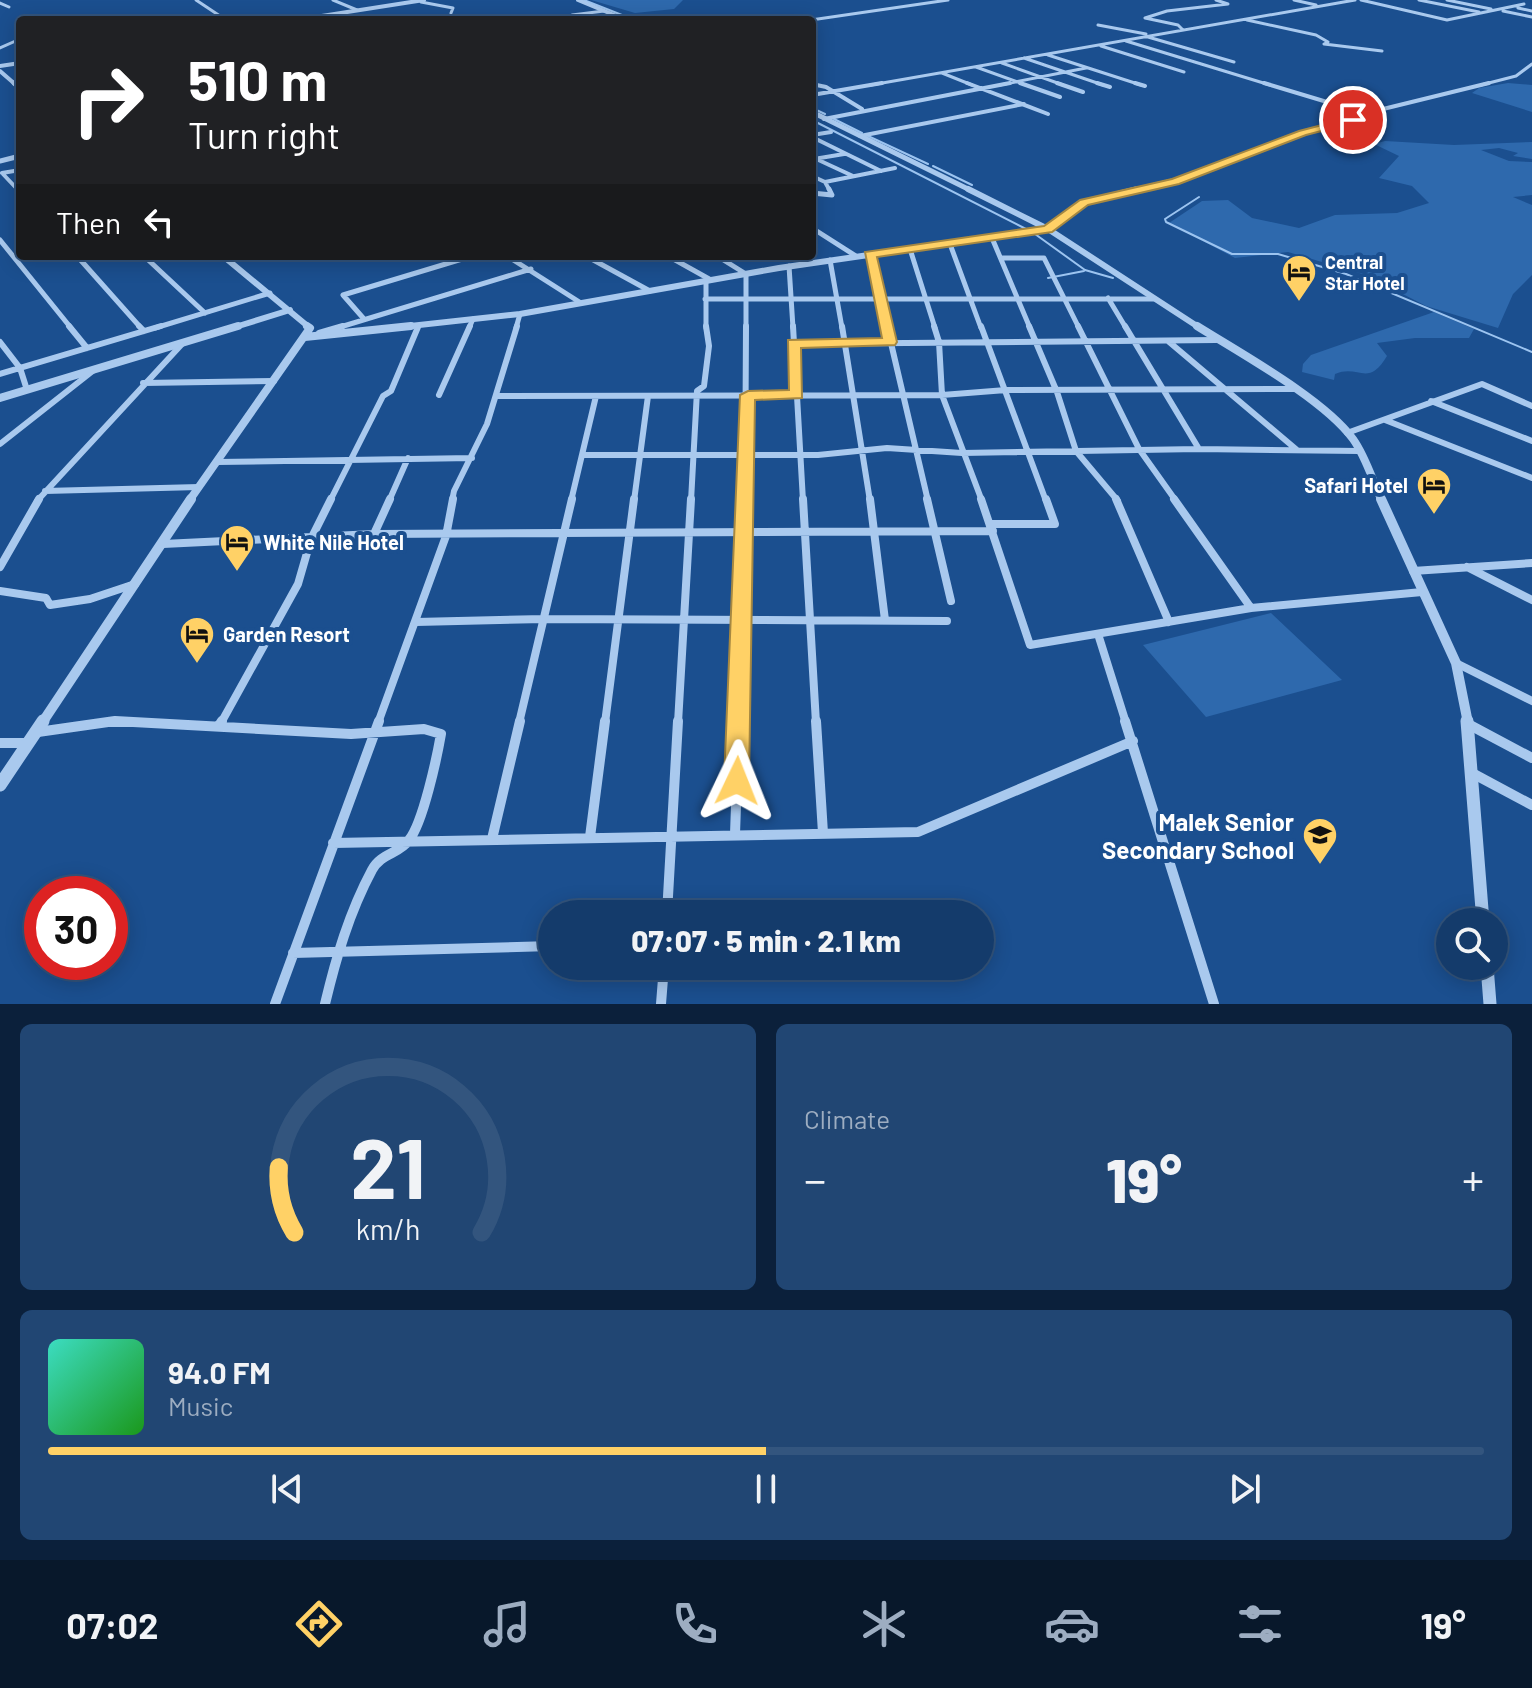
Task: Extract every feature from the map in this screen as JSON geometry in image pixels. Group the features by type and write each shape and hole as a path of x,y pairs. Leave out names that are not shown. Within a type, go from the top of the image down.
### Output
{"street":[{"path":"196,0 220,16"},
{"path":"333,0 357,10"},
{"path":"320,16 424,0 421,2 453,8 451,13"},
{"path":"578,0 616,16"},
{"path":"816,19 948,0"},
{"path":"1182,29 1145,18 1167,11 1228,4 1216,0"},
{"path":"1294,0 1322,6"},
{"path":"816,94 1355,0"},
{"path":"1361,0 1447,20 1524,4"},
{"path":"1419,0 1481,13"},
{"path":"1447,0 1532,17"},
{"path":"0,3 9,7"},
{"path":"1512,7 1532,11"},
{"path":"572,15 604,11"},
{"path":"1241,18 1316,35 1328,42 1324,44 1382,51"},
{"path":"1098,25 1149,36 1234,62"},
{"path":"1124,40 1367,114"},
{"path":"1099,45 1184,72"},
{"path":"1045,54 1145,86"},
{"path":"1023,58 1110,87"},
{"path":"999,62 1083,92"},
{"path":"305,337 520,314 789,266 1048,229 1084,202 1175,182 1302,133 1498,82 1516,76 1532,64"},
{"path":"976,67 1060,97"},
{"path":"0,68 16,84"},
{"path":"824,119 1086,68"},
{"path":"939,71 1048,114"},
{"path":"816,84 866,111"},
{"path":"860,136 1024,104"},
{"path":"816,114 1048,229 1295,389 1347,433 1359,451 1456,663 1468,724 1482,908"},
{"path":"816,135 831,132"},
{"path":"816,138 881,171"},
{"path":"816,158 844,154"},
{"path":"816,159 853,176"},
{"path":"816,178 825,182 895,168"},
{"path":"1,173 16,189"},
{"path":"816,193 832,195 825,182"},
{"path":"816,231 856,256"},
{"path":"992,238 1057,392 1076,451 1120,504 1123,519 1169,622"},
{"path":"0,240 16,260"},
{"path":"163,544 374,534 934,533 1055,524 950,244"},
{"path":"910,249 939,342 942,395 992,528 1030,645 1251,608 1422,592"},
{"path":"870,254 951,601"},
{"path":"1001,258 1044,258 1082,341 1139,449 1251,608"},
{"path":"16,260 87,348"},
{"path":"81,260 144,331"},
{"path":"148,260 205,313"},
{"path":"0,785 199,487 310,328 228,260"},
{"path":"364,319 343,295 459,260"},
{"path":"514,260 581,303"},
{"path":"593,260 650,291"},
{"path":"675,260 708,280"},
{"path":"723,260 746,274"},
{"path":"830,260 864,452 885,620"},
{"path":"789,266 823,833"},
{"path":"305,337 531,269"},
{"path":"735,834 742,532 747,453 746,274"},
{"path":"668,900 697,396 704,386 708,354 705,299 708,280"},
{"path":"0,374 270,293"},
{"path":"1108,298 1199,449"},
{"path":"705,299 1153,299"},
{"path":"0,398 290,310"},
{"path":"275,1004 371,734 416,622 446,536 454,491 487,424 520,314"},
{"path":"439,395 473,319"},
{"path":"218,727 298,584 311,539 383,396 391,391 418,327"},
{"path":"1167,340 1297,450"},
{"path":"794,344 1216,340"},
{"path":"0,342 20,368 27,390"},
{"path":"0,567 32,507 45,491 183,342"},
{"path":"2,443 96,369"},
{"path":"143,383 274,381"},
{"path":"1347,433 1482,384 1532,406"},
{"path":"496,396 942,395 1006,390 1295,389"},
{"path":"492,839 596,396"},
{"path":"590,837 648,396"},
{"path":"1431,401 1532,441"},
{"path":"1384,420 1532,478"},
{"path":"582,455 864,452 887,448 962,453 1139,449 1359,451"},
{"path":"374,534 408,458"},
{"path":"217,462 472,458"},
{"path":"45,491 199,487"},
{"path":"1413,571 1532,563"},
{"path":"1466,566 1532,600"},
{"path":"0,591 46,598 50,605 90,599 135,584"},
{"path":"416,622 544,619 947,621"},
{"path":"1098,634 1214,1004"},
{"path":"1456,663 1532,701"},
{"path":"33,732 115,721 371,734 424,729 441,734 434,774 409,841 379,858 336,952 325,1004"},
{"path":"1468,724 1532,758"},
{"path":"333,843 918,832 1133,741"},
{"path":"0,743 26,743"},
{"path":"1470,772 1532,805"},
{"path":"293,953 538,946"},
{"path":"661,1004 663,980"},
{"path":"1488,980 1490,1004"}],"shaded area":[{"path":"591,0 683,0 674,9 635,13"},
{"path":"1508,83 1532,85 1532,112 1472,93 1479,88"},
{"path":"1385,141 1454,145 1532,142 1532,159 1513,156 1518,153 1499,148 1481,150 1509,161 1532,162 1532,195 1513,197 1532,205 1532,275 1513,294 1498,328 1426,306 1366,275 1288,252 1235,258 1169,223 1202,201 1228,200 1252,218 1299,228 1335,215 1397,213 1429,203 1412,186 1379,178 1399,156 1374,144"},
{"path":"1434,312 1474,329 1469,338 1415,338 1377,343 1387,356 1380,366 1369,373 1343,372 1335,374 1334,380 1302,372 1303,364 1311,355"},
{"path":"1271,613 1342,680 1206,717 1143,645"}],"waterway":[{"path":"584,0 624,16"},
{"path":"816,110 825,114"},
{"path":"834,119 862,133"},
{"path":"816,122 1026,229"},
{"path":"868,136 928,164"},
{"path":"933,166 972,185"},
{"path":"1199,197 1165,219 1166,222 1232,254 1278,254 1346,274 1532,352"},
{"path":"1035,234 1085,270 1113,278"},
{"path":"1048,278 1084,271"}],"place":[{"name":"Central Star Hotel","path":"1299,303"},
{"name":"Safari Hotel","path":"1434,516"},
{"name":"White Nile Hotel","path":"237,573"},
{"name":"Garden Resort","path":"197,665"},
{"name":"Malek Senior Secondary School","path":"1320,866"}],"route":[{"path":"737,781 748,395 797,395 794,344 890,342 870,254 1048,229 1084,202 1175,182 1302,133 1353,120"}]}
